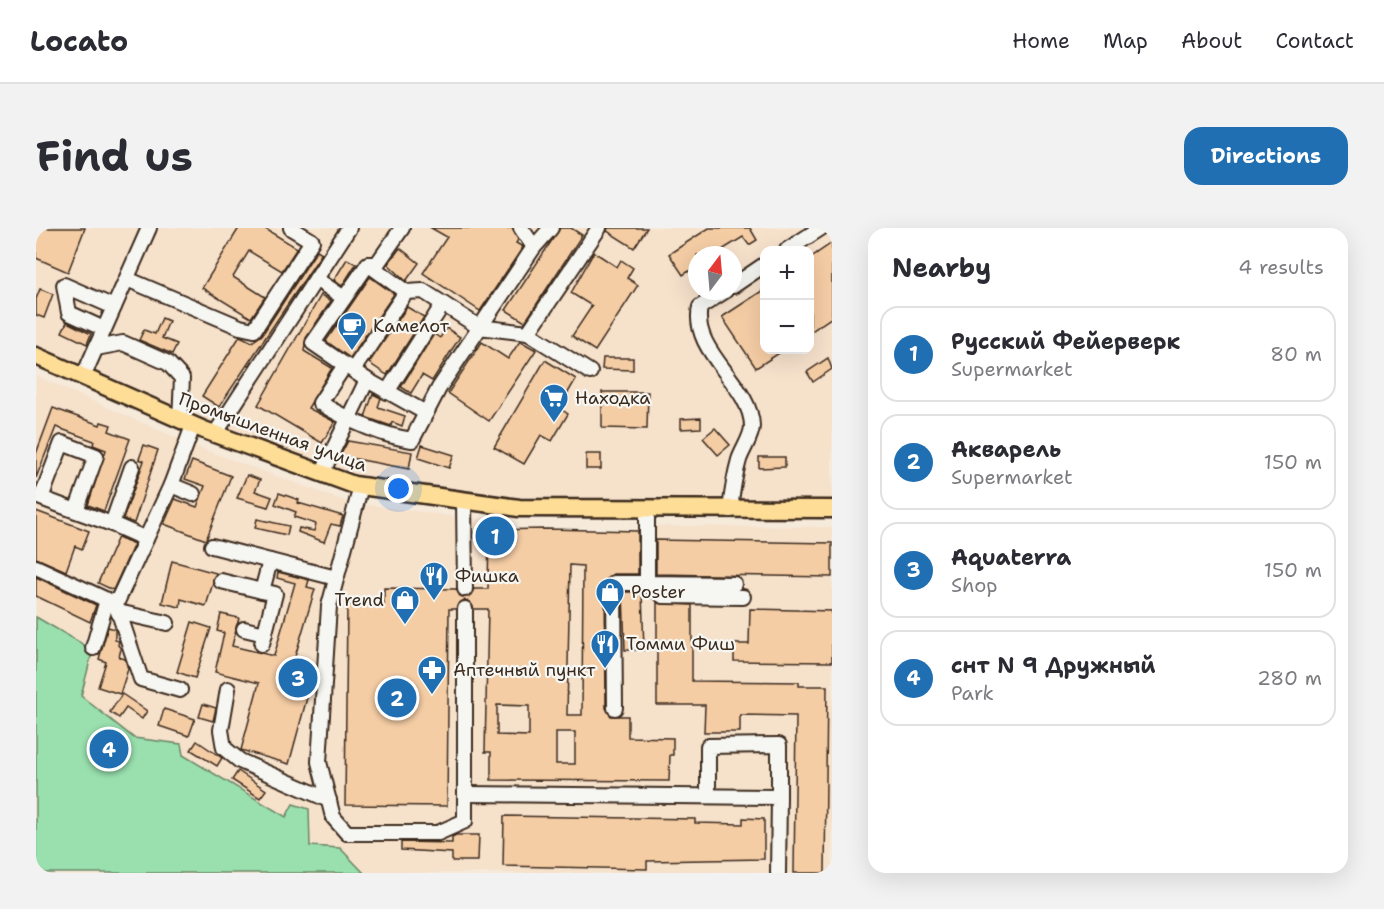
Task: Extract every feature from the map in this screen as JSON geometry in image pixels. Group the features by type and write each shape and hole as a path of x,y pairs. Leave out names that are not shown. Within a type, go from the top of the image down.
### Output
{"main road":[{"name":"Промышленная улица","path":"36,356 187,423 361,486 519,508 832,509"}],"lane":[{"path":"83,377 149,228"},
{"path":"126,279 240,327 254,330 312,241 291,228"},
{"path":"215,434 349,228"},
{"path":"368,264 377,264 402,228"},
{"path":"521,228 534,247"},
{"path":"406,291 320,403 346,419 394,437 412,440 479,327 534,247 551,228"},
{"path":"528,333 599,228"},
{"path":"793,246 821,228"},
{"path":"368,264 406,291 423,291 479,327 528,333 590,372"},
{"path":"368,264 313,343 367,380 426,413"},
{"path":"742,280 760,268"},
{"path":"316,279 344,298"},
{"path":"104,329 69,313 64,285 114,307"},
{"path":"711,300 700,307 698,317 702,336 747,407 752,427 734,477 730,510"},
{"path":"387,392 443,304"},
{"path":"93,648 171,485 187,423 182,378 168,363 123,343 96,348"},
{"path":"322,473 346,419 367,380"},
{"path":"76,511 96,456 62,443 41,498 146,538"},
{"path":"112,524 132,468"},
{"path":"171,485 193,494"},
{"path":"361,486 328,606 319,762 333,817 347,833 438,833 465,821 465,609"},
{"path":"464,500 465,589"},
{"path":"647,510 647,583"},
{"path":"212,546 336,578"},
{"path":"262,591 270,561"},
{"path":"36,567 114,606 167,623"},
{"path":"221,581 275,594 264,639 244,629"},
{"path":"615,708 614,583 734,584"},
{"path":"647,583 663,596 744,597"},
{"path":"114,606 141,679 180,690"},
{"path":"228,689 221,730 224,748 240,760 329,800"},
{"path":"708,796 708,746 779,745 777,873"},
{"path":"465,794 779,797"}],"shaded area":[{"path":"36,228 832,228 832,503 523,501 358,478 208,423 36,346"},
{"path":"36,376 197,447 347,502 489,521 490,530 639,531 640,526 832,527 832,873 364,873 340,848 310,846 286,817 183,755 180,744 134,738 81,696 81,643 36,617"}],"green space":[{"path":"36,617 81,643 92,653 81,696 134,738 181,744 183,755 286,817 293,804 309,809 310,846 340,848 364,873 36,873"}],"building":[{"path":"36,228 85,228 68,272 36,258"},
{"path":"239,228 264,228 297,248 282,271 249,251 233,277 265,297 251,318 202,288"},
{"path":"431,228 512,228 518,240 516,243 523,247 480,311 423,273 447,237"},
{"path":"560,228 571,228 582,235 525,322 506,310"},
{"path":"608,228 647,228 634,248 607,231"},
{"path":"709,228 750,228 757,240 749,245 743,237 728,246 688,246 688,272 683,275 669,254"},
{"path":"832,243 832,317 814,329 814,300 814,255"},
{"path":"400,248 419,263 406,281 388,264"},
{"path":"317,250 322,253 219,407 202,396 240,336 252,342 262,335"},
{"path":"594,252 617,267 621,260 633,268 627,278 638,285 595,351 572,336 592,306 571,293"},
{"path":"347,259 356,264 342,286 334,280"},
{"path":"370,277 394,294 350,358 326,341"},
{"path":"40,289 53,294 44,318 36,315 36,299"},
{"path":"760,292 760,354 778,354 756,368 722,317"},
{"path":"321,295 331,301 306,338 304,351 332,368 308,408 335,422 322,443 258,405"},
{"path":"407,307 424,317 387,375 369,363"},
{"path":"162,318 169,321 162,338 177,344 172,354 139,340 144,330 155,334"},
{"path":"67,322 91,334 87,344 62,332"},
{"path":"446,328 460,337 432,381 422,375 411,393 401,387 434,334 440,338"},
{"path":"520,341 536,350 489,421 448,393 482,342 508,359"},
{"path":"603,358 633,358 633,370 602,369"},
{"path":"828,358 832,369 813,382 807,372"},
{"path":"545,360 576,379 559,408 568,414 552,441 541,435 524,464 494,447"},
{"path":"602,392 648,392 647,429 602,428"},
{"path":"373,394 381,398 378,407 405,416 402,426 392,422 391,426 365,417"},
{"path":"53,408 100,425 101,422 111,425 109,431 130,439 104,511 88,505 106,450 93,445 94,441 56,427 36,478 36,454"},
{"path":"701,418 701,428 681,429 681,419"},
{"path":"715,428 730,445 718,455 703,438"},
{"path":"348,441 412,452 409,469 340,456"},
{"path":"144,445 158,450 134,523 123,519 144,461 139,459"},
{"path":"422,445 454,455 449,468 418,458"},
{"path":"586,454 601,454 601,469 586,469"},
{"path":"759,457 785,457 785,467 759,468"},
{"path":"192,461 231,476 206,540 164,524 175,499 197,507 205,486 185,479"},
{"path":"247,475 260,480 255,491 272,497 268,507 237,498"},
{"path":"279,493 299,500 298,503 343,516 340,526 331,524 324,542 298,532 299,528 314,531 316,524 294,517 296,512 275,504"},
{"path":"36,511 89,531 82,549 75,546 66,571 36,558"},
{"path":"257,519 289,526 287,535 255,528"},
{"path":"489,530 638,531 638,574 613,574 605,582 606,708 611,716 628,716 628,737 673,738 669,781 491,780 491,752 485,752 488,609 474,609 470,602 464,600 458,604 456,609 449,609 447,806 345,805 347,605 384,605 384,588 456,589 460,596 469,597 474,589 488,589","holes":["570,565 583,566 582,715 567,715","497,705 529,706 529,736 497,735","556,732 575,732 575,764 556,764"]},
{"path":"118,537 134,544 113,590 98,583"},
{"path":"656,540 832,543 832,577 656,574"},
{"path":"172,561 216,573 206,606 181,599 180,607 162,603"},
{"path":"278,572 309,580 307,587 315,589 292,667 311,672 308,683 311,683 289,764 241,750 259,683 215,672 224,633 217,631 221,614 239,618 232,646 274,656 295,583 277,578"},
{"path":"36,577 96,605 90,622 36,596"},
{"path":"623,592 642,592 644,650 625,650"},
{"path":"657,603 692,605 692,681 799,682 799,686 827,686 825,873 794,873 796,716 740,715 740,732 704,732 705,705 657,705"},
{"path":"750,609 832,611 832,662 734,661 734,644 749,644"},
{"path":"192,622 211,628 195,678 177,672"},
{"path":"108,627 115,629 115,640 119,641 118,645 121,649 119,657 125,659 128,669 120,694 98,687 106,662 99,659"},
{"path":"122,694 147,711 142,719 126,708 119,718 110,712"},
{"path":"203,704 216,708 213,721 199,717"},
{"path":"164,709 195,719 189,736 159,726"},
{"path":"197,741 222,758 217,766 191,750"},
{"path":"238,771 266,790 260,798 232,780"},
{"path":"504,816 695,819 695,823 743,824 743,818 764,819 764,859 647,861 647,869 503,866"},
{"path":"479,835 478,861 452,861 452,853 401,850 401,842 452,843 452,837"}],"place":[{"name":"Камелот","path":"352,352"},
{"name":"Находка","path":"554,424"},
{"name":"Русский Фейерверк","path":"495,536"},
{"name":"Фишка","path":"434,602"},
{"name":"Poster","path":"610,618"},
{"name":"Trend","path":"405,626"},
{"name":"Томми Фиш","path":"605,670"},
{"name":"Aquaterra","path":"298,678"},
{"name":"Аптечный пункт","path":"432,696"},
{"name":"Акварель","path":"397,698"},
{"name":"снт N 9 Дружный","path":"109,749"}]}
